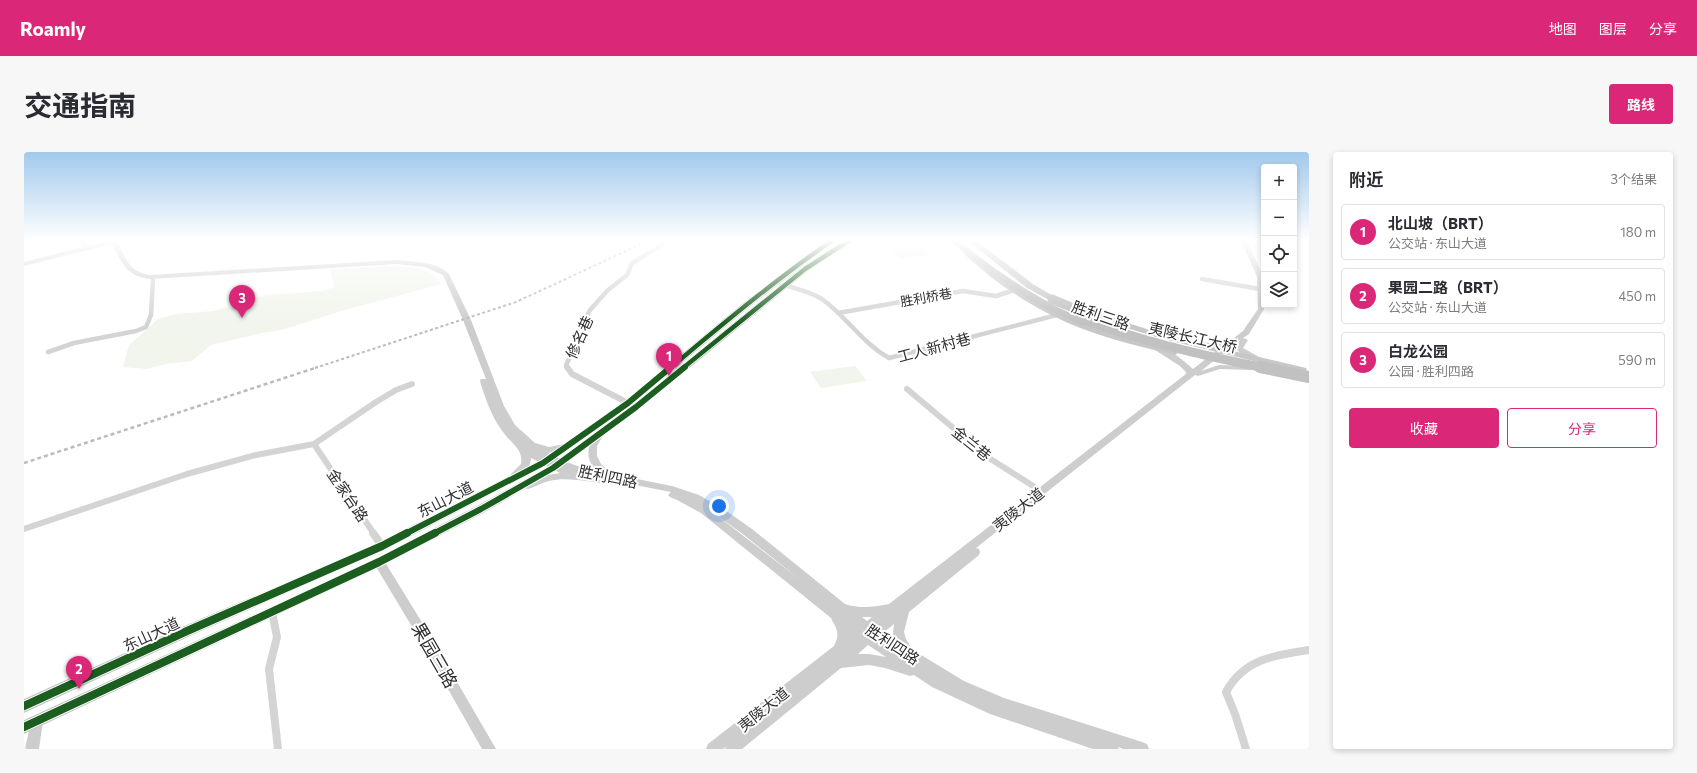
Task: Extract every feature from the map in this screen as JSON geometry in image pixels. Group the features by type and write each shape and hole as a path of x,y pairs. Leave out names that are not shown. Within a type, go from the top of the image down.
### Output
{"highway":[{"path":"988,268 1009,284 1046,307 1084,323 1116,333"},
{"path":"993,268 1021,289 1076,315"},
{"path":"999,268 1024,287 1076,315"},
{"path":"1052,299 1079,312 1138,332 1227,354"},
{"name":"夷陵长江大桥","path":"1076,315 1116,333 1170,348 1309,378"},
{"name":"夷陵长江大桥","path":"1076,315 1144,338 1227,354 1309,373"}],"main road":[{"name":"胜利四路","path":"122,268 128,274 153,279 329,268"},
{"name":"胜利四路","path":"129,268 137,275 176,276 304,268"},
{"name":"胜利四路","path":"423,268 436,271 442,276 448,286 477,360 494,410 506,430 551,463 570,474 680,497 704,510 930,679 954,692 990,708 1112,749"},
{"name":"胜利四路","path":"432,268 446,274 452,285 500,406 512,427 525,444"},
{"name":"东山大道","path":"24,727 379,562 482,509 551,463 600,434 667,382 785,285 800,268"},
{"name":"东山大道","path":"24,706 187,631 382,546 484,494 551,463 570,445 628,403 745,306 800,268"},
{"name":"胜利三路","path":"983,268 1014,290 1058,315 1100,331 1158,348 1213,360 1267,366 1309,373"},
{"name":"胜利三路","path":"1006,268 1021,280 1052,299 1113,322 1309,378"},
{"name":"夷陵大道","path":"732,749 872,637 900,608 1041,492 1194,374 1213,360 1227,354 1240,340 1261,309 1260,277 1256,268"},
{"name":"夷陵大道","path":"1240,340 1250,334 1266,310 1266,308"},
{"path":"1178,340 1217,346 1240,340 1239,348 1242,351 1267,366"},
{"path":"1158,348 1183,364 1194,374 1213,368 1226,366 1267,366"},
{"name":"夷陵大道","path":"713,749 863,630 900,608 996,534 1194,374"},
{"path":"600,434 591,446 592,454 596,464 610,476"},
{"path":"484,494 522,471 527,464 525,444 549,450 563,448 570,445"},
{"name":"胜利四路","path":"551,463 577,470 672,489 696,497 722,513 748,532 836,609"},
{"path":"482,509 507,498 534,483 550,477 568,476 600,480"},
{"name":"果园三路","path":"379,562 428,641 489,749"},
{"path":"838,650 843,642 844,633 836,609 874,612 900,608 898,636 901,644 912,657"},
{"name":"胜利四路","path":"872,637 912,657 960,685 1003,703 1142,749"},
{"path":"835,667 852,660 873,659 930,679"},
{"path":"32,749 37,721"}],"street":[{"name":"修名巷","path":"628,403 572,374 566,364 574,349 579,331 590,310 608,290 627,275 630,268"},
{"path":"48,352 74,343 136,331 146,327 151,315 153,279"},
{"path":"1202,279 1260,289"},
{"name":"工人新村巷","path":"785,285 820,298 838,312 855,332 873,348 889,358 1058,315"},
{"name":"胜利桥巷","path":"838,312 963,291 996,296 1014,290"},
{"path":"24,529 188,474 256,455 314,444 376,402 396,390 412,384"},
{"name":"金兰巷","path":"907,389 989,458 1041,492"},
{"name":"金家台路","path":"314,444 382,546"},
{"path":"272,612 277,637 269,669 278,749"},
{"path":"1246,749 1235,714 1226,692 1231,682 1241,672 1269,656 1309,650"}],"shaded area":[{"path":"416,268 431,273 441,284 341,311 282,330 211,345 192,361 165,364 147,369 123,367 129,345 158,319 176,314 214,311 265,295 323,291 334,287 330,269"},
{"path":"855,366 867,381 821,388 810,372"}],"railway":[{"path":"315,368 516,302 590,268"},
{"path":"24,463 318,367"}],"cycle path":[{"path":"24,706 187,631 382,546 543,463 628,403 745,306 794,268"},
{"path":"24,727 379,562 481,509 553,468 636,407 807,268"}],"place":[{"name":"白龙公园","path":"242,318"},
{"name":"北山坡（BRT）","path":"669,376"},
{"name":"果园二路（BRT）","path":"79,689"}]}
